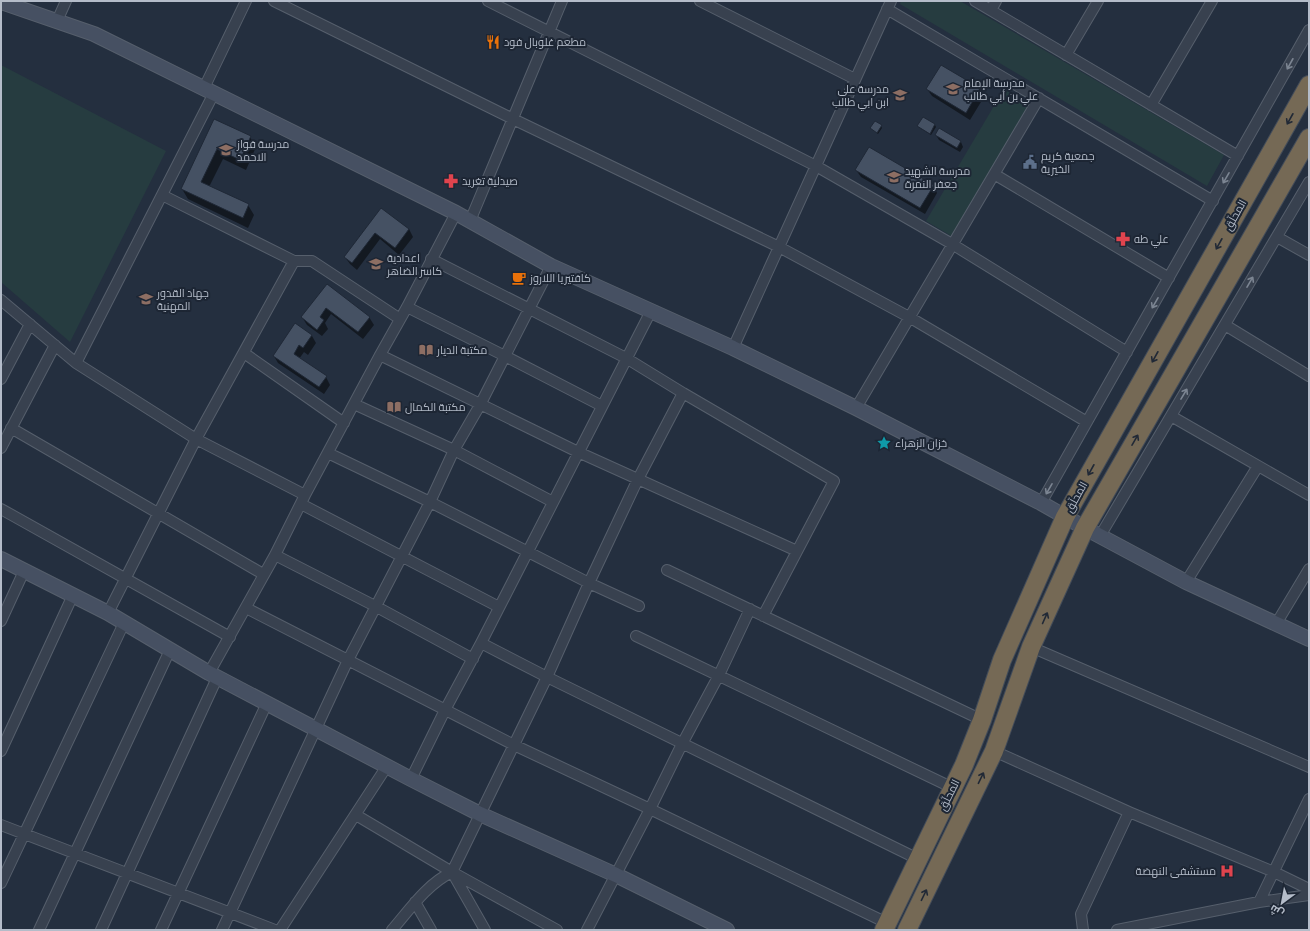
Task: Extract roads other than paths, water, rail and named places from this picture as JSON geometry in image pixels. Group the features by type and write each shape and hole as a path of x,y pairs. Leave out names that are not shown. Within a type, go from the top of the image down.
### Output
{"highway":[{"name":"المحلّق","path":"885,927 964,765 982,720 1002,660 1065,517 1309,85"},
{"name":"المحلّق","path":"907,930 994,751 1032,648 1084,528 1309,138"}],"street":[{"path":"57,21 66,1"},
{"path":"76,363 162,195 209,91 246,1"},
{"path":"274,1 513,119 779,247 909,317 1087,422"},
{"path":"488,1 816,166 952,244 1127,352"},
{"path":"470,221 562,1"},
{"path":"700,1 855,79"},
{"path":"975,1 1238,156"},
{"path":"991,10 996,1"},
{"path":"1066,55 1098,1"},
{"path":"1151,105 1212,1"},
{"path":"1,2 94,34 456,213 551,266 733,348 856,408 1041,503 1084,528 1186,582 1309,639"},
{"path":"733,348 889,5 1039,98 1213,201"},
{"path":"1041,503 1309,30"},
{"path":"856,408 1039,98"},
{"path":"994,174 1169,278"},
{"path":"1100,536 1277,237 1306,194 1309,182"},
{"path":"162,195 294,261 312,261 400,319"},
{"path":"101,930 230,637 456,213"},
{"path":"1277,237 1309,255"},
{"path":"432,259 626,358 834,481 763,616"},
{"path":"108,613 196,439 294,261"},
{"path":"222,930 348,660 430,502 454,450 480,405 551,266"},
{"path":"1,300 76,363 196,439 401,556 499,607"},
{"path":"407,307 602,406"},
{"path":"411,779 445,710 473,659 651,311"},
{"path":"1,379 30,324"},
{"path":"1225,325 1309,376"},
{"path":"1,448 55,345"},
{"path":"244,353 344,423"},
{"path":"380,355 578,452 797,551"},
{"path":"392,930 415,902 441,877 452,872 547,677 588,583 638,479 683,393"},
{"path":"354,404 454,450 553,502"},
{"path":"1172,416 1309,495"},
{"path":"11,428 263,574"},
{"path":"328,454 430,502 588,583 639,606"},
{"path":"1186,582 1258,466"},
{"path":"1,509 230,637"},
{"path":"275,555 375,606 473,659"},
{"path":"1,559 108,613 213,676 411,779 480,814 616,875 727,930"},
{"path":"1276,624 1309,569"},
{"path":"667,570 982,720"},
{"path":"1,621 24,571"},
{"path":"1,751 73,595"},
{"path":"246,608 514,745 650,809 885,927"},
{"path":"587,930 719,675 750,609"},
{"path":"1,883 124,623"},
{"path":"636,636 953,788"},
{"path":"481,643 682,744 918,859"},
{"path":"1032,648 1309,766"},
{"path":"39,930 170,650"},
{"path":"161,930 267,703"},
{"path":"994,751 1129,812 1274,872 1309,889"},
{"path":"280,930 387,766"},
{"path":"1260,902 1309,799"},
{"path":"1083,930 1081,914 1129,812"},
{"path":"356,815 452,872 557,930"},
{"path":"1,825 230,913 260,927 275,930"},
{"path":"452,872 485,930"},
{"path":"1117,930 1260,902 1309,895"},
{"path":"415,902 431,930"}],"place":[{"name":"مطعم غلوبال فود","path":"493,42"},
{"name":"مدرسة الإمام علي بن أبي طالب","path":"953,89"},
{"name":"مدرسة علي ابن ابي طالب","path":"900,95"},
{"name":"مدرسة فواز الاحمد","path":"226,150"},
{"name":"جمعية كريم الخيرية","path":"1030,162"},
{"name":"مدرسة الشهيد جعفر النمرة","path":"894,177"},
{"name":"صيدلية تغريد","path":"451,181"},
{"name":"علي طه","path":"1123,239"},
{"name":"اعدادية كاسر الضاهر","path":"376,264"},
{"name":"كافتيريا اللاروز","path":"519,278"},
{"name":"جهاد القدور المهنية","path":"146,299"},
{"name":"مكتبة الديار","path":"426,350"},
{"name":"مكتبة الكمال","path":"394,407"},
{"name":"خزان الزهراء","path":"884,443"},
{"name":"مستشفى النهضة","path":"1227,871"}]}
